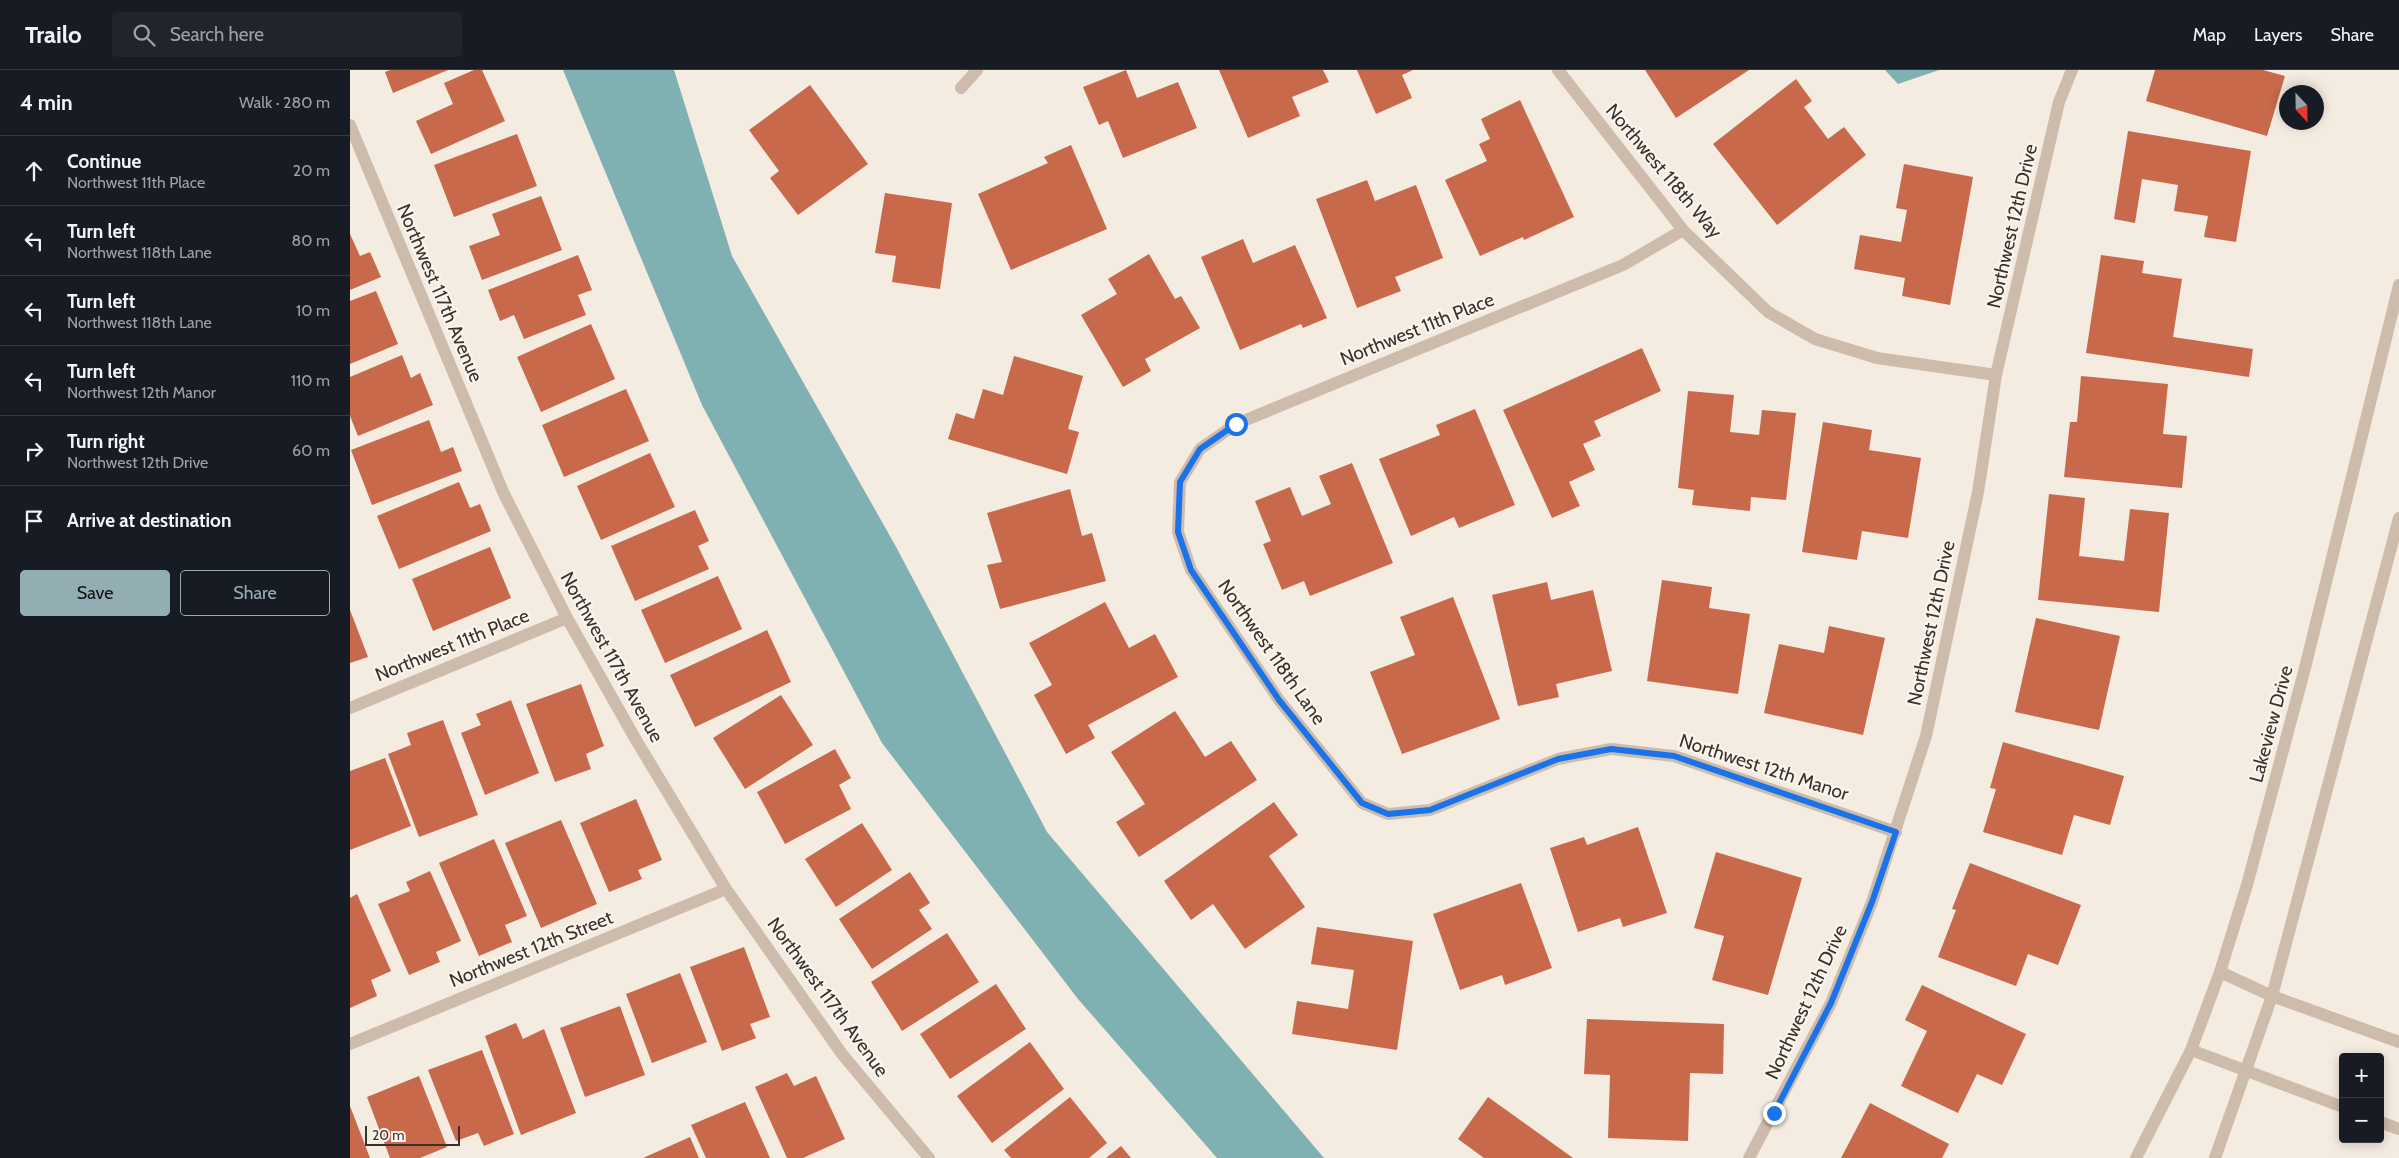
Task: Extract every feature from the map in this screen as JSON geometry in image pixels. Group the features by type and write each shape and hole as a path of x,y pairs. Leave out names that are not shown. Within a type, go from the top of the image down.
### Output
{"street":[{"path":"961,88 977,70"},
{"name":"Northwest 118th Way","path":"1558,70 1683,230 1768,312 1815,339 1877,358 1996,375"},
{"name":"Northwest 12th Drive","path":"1749,1158 1831,1003 1872,902 1926,736 1978,492 1996,375 2059,102 2072,70"},
{"name":"Northwest 117th Avenue","path":"350,125 504,494 567,618 636,740 726,889 842,1054 926,1157"},
{"name":"Northwest 11th Place","path":"1180,482 1200,449 1236,424 1623,265 1683,230"},
{"name":"Lakeview Drive","path":"2136,1158 2191,1050 2220,972 2247,885 2306,668 2399,285"},
{"name":"Northwest 118th Lane","path":"1180,482 1178,532 1191,570 1279,700 1362,803 1388,814"},
{"path":"2215,1158 2272,996 2399,518"},
{"name":"Northwest 11th Place","path":"350,708 567,618"},
{"name":"Northwest 12th Manor","path":"1388,814 1430,810 1558,759 1611,749 1674,756 1896,832"},
{"name":"Northwest 12th Street","path":"350,1044 726,889"},
{"path":"2220,972 2272,996 2399,1042"},
{"path":"2191,1050 2339,1105"},
{"path":"2384,1123 2399,1129"}],"water":[{"path":"563,70 674,70 732,256 895,545 1047,832 1324,1158 1217,1158 1078,999 882,743 702,405"},
{"path":"1885,70 1939,70 1898,84"}],"building":[{"path":"390,70 448,70 393,93 385,72"},
{"path":"474,70 482,70 505,121 431,154 416,121 453,104 444,83"},
{"path":"1126,70 1137,98 1178,82 1197,128 1123,158 1108,121 1099,125 1083,87"},
{"path":"1219,70 1323,70 1329,82 1292,97 1300,116 1248,138"},
{"path":"1357,70 1413,70 1402,75 1412,98 1376,114"},
{"path":"1645,70 1749,70 1676,118"},
{"path":"2155,70 2263,70 2285,76 2282,85 2279,85 2279,96 2267,136 2146,101"},
{"path":"1796,79 1812,101 1804,107 1828,139 1844,127 1866,155 1777,225 1713,144"},
{"path":"810,85 868,164 798,215 770,178 779,171 749,130"},
{"path":"1520,100 1574,217 1524,240 1523,237 1480,256 1445,180 1487,161 1479,144 1490,139 1481,119"},
{"path":"2128,131 2251,151 2236,242 2204,237 2208,216 2174,211 2178,185 2142,179 2135,223 2114,219"},
{"path":"517,134 537,186 454,217 434,165"},
{"path":"1071,145 1107,229 1011,270 978,194 1048,163 1044,157"},
{"path":"1904,164 1973,177 1950,305 1902,296 1905,278 1854,269 1860,235 1901,242 1907,210 1896,208"},
{"path":"1367,180 1375,201 1416,185 1443,258 1395,277 1401,291 1357,308 1316,199"},
{"path":"885,193 952,203 940,289 892,282 896,256 875,253"},
{"path":"541,196 562,250 482,280 469,246 500,235 492,214"},
{"path":"350,234 360,256 370,252 381,277 350,290"},
{"path":"1243,239 1253,263 1295,245 1327,318 1303,328 1301,324 1240,350 1201,257"},
{"path":"1149,254 1175,299 1181,296 1200,328 1145,359 1151,371 1123,387 1081,315 1117,294 1108,279"},
{"path":"578,255 592,290 578,295 586,315 524,339 514,315 500,321 488,290"},
{"path":"2101,255 2144,261 2142,273 2182,279 2173,337 2253,349 2249,377 2086,353"},
{"path":"376,291 398,344 350,364 350,301"},
{"path":"591,324 615,379 541,412 517,357"},
{"path":"1642,348 1661,391 1594,421 1601,436 1583,444 1595,470 1569,482 1580,506 1552,518 1503,410"},
{"path":"402,355 411,378 420,373 433,405 358,436 350,416 350,377"},
{"path":"1014,356 1083,376 1068,429 1079,432 1067,474 948,439 956,413 974,419 983,389 1003,395"},
{"path":"2081,376 2168,384 2163,434 2187,436 2182,488 2064,477 2070,422 2077,422"},
{"path":"626,389 649,441 564,477 542,425"},
{"path":"1688,391 1734,395 1730,432 1759,435 1762,410 1796,413 1786,500 1751,497 1750,511 1692,505 1694,490 1678,488"},
{"path":"1475,409 1515,505 1459,528 1454,517 1411,536 1379,459 1440,435 1436,425"},
{"path":"429,420 441,452 453,447 462,471 372,505 351,450"},
{"path":"1823,422 1872,430 1869,450 1921,458 1908,538 1862,531 1857,560 1802,552"},
{"path":"650,453 675,507 601,540 577,486"},
{"path":"1352,463 1393,563 1310,596 1304,581 1282,590 1263,544 1271,541 1255,501 1290,487 1302,516 1331,504 1319,476"},
{"path":"459,482 470,508 480,504 491,531 399,569 377,516"},
{"path":"1070,489 1082,536 1092,533 1106,581 1000,609 987,565 1002,562 987,513"},
{"path":"2049,494 2085,498 2079,556 2124,561 2130,509 2169,513 2159,612 2038,600"},
{"path":"695,510 709,541 698,546 709,569 635,601 611,546"},
{"path":"490,547 511,598 433,631 412,579"},
{"path":"718,576 742,629 665,663 641,610"},
{"path":"1662,580 1712,587 1709,608 1750,614 1738,694 1647,681"},
{"path":"1547,582 1551,600 1593,590 1612,671 1556,684 1559,697 1518,706 1492,595"},
{"path":"1453,597 1500,719 1402,754 1370,672 1415,655 1400,617"},
{"path":"1105,602 1129,648 1155,634 1178,677 1088,725 1095,738 1066,754 1034,695 1052,685 1029,643"},
{"path":"350,610 368,657 350,663"},
{"path":"2036,618 2120,636 2099,730 2015,712"},
{"path":"1829,626 1885,638 1863,735 1764,713 1779,644 1824,653"},
{"path":"767,630 791,682 695,727 670,675"},
{"path":"581,684 604,746 586,754 591,769 555,782 526,704"},
{"path":"781,695 813,745 745,789 713,738"},
{"path":"511,700 539,773 485,795 461,733 481,725 476,714"},
{"path":"1175,711 1205,757 1231,741 1257,780 1139,857 1116,822 1145,804 1111,752"},
{"path":"443,720 478,815 419,837 388,754 411,745 407,733"},
{"path":"2003,742 2124,776 2110,825 2074,815 2062,855 1983,832 1996,789 1990,788"},
{"path":"835,749 851,778 839,785 851,809 785,844 757,792"},
{"path":"385,758 411,826 350,850 350,771"},
{"path":"636,799 662,860 638,870 642,879 609,892 580,823"},
{"path":"1274,802 1298,835 1269,856 1305,907 1245,949 1213,904 1191,920 1164,881"},
{"path":"561,820 597,904 541,928 505,843"},
{"path":"862,823 892,870 836,907 805,859"},
{"path":"1638,827 1667,913 1623,927 1620,918 1578,932 1550,848 1584,837 1587,845"},
{"path":"494,839 527,916 505,925 512,942 479,956 439,863"},
{"path":"1716,852 1802,878 1768,995 1712,980 1724,936 1694,928"},
{"path":"1970,863 2081,905 2058,965 2028,954 2016,986 1938,957 1956,910 1952,909"},
{"path":"430,871 461,941 436,952 440,962 409,975 378,904 410,891 406,882"},
{"path":"910,872 930,903 919,910 932,929 872,969 839,919"},
{"path":"1521,883 1552,968 1505,985 1502,975 1460,990 1433,914"},
{"path":"357,894 391,971 371,980 377,996 350,1008 350,898"},
{"path":"1317,927 1413,941 1397,1050 1292,1034 1297,1001 1348,1009 1354,970 1311,964"},
{"path":"947,933 979,982 902,1031 871,982"},
{"path":"744,947 770,1017 750,1024 756,1038 722,1051 690,967"},
{"path":"680,973 707,1042 652,1063 626,994"},
{"path":"996,984 1026,1029 950,1079 920,1034"},
{"path":"1922,985 2026,1034 2002,1085 1977,1074 1958,1113 1901,1086 1927,1031 1905,1020"},
{"path":"620,1006 645,1075 585,1097 560,1028"},
{"path":"1587,1019 1724,1024 1723,1074 1690,1073 1688,1141 1608,1138 1610,1075 1584,1074"},
{"path":"516,1023 523,1039 544,1029 576,1113 521,1135 485,1036"},
{"path":"1030,1042 1064,1089 992,1143 957,1096"},
{"path":"482,1050 514,1134 484,1146 478,1133 456,1141 428,1070"},
{"path":"787,1073 794,1086 816,1076 845,1139 803,1158 787,1158 755,1087"},
{"path":"419,1076 447,1147 420,1158 390,1158 367,1097"},
{"path":"1070,1097 1107,1143 1089,1158 1011,1158 1004,1150"},
{"path":"1488,1097 1573,1158 1484,1158 1458,1139"},
{"path":"745,1102 770,1158 706,1158 691,1125"},
{"path":"1870,1103 1949,1144 1942,1158 1841,1158"},
{"path":"350,1106 370,1158 350,1158"},
{"path":"690,1137 699,1158 643,1158"},
{"path":"1121,1146 1131,1158 1106,1158"}],"route":[{"path":"1236,424 1200,449 1180,482 1178,532 1191,570 1279,700 1362,803 1388,814 1430,810 1558,759 1611,749 1674,756 1778,790 1896,832 1872,902 1831,1003 1774,1113"}]}
